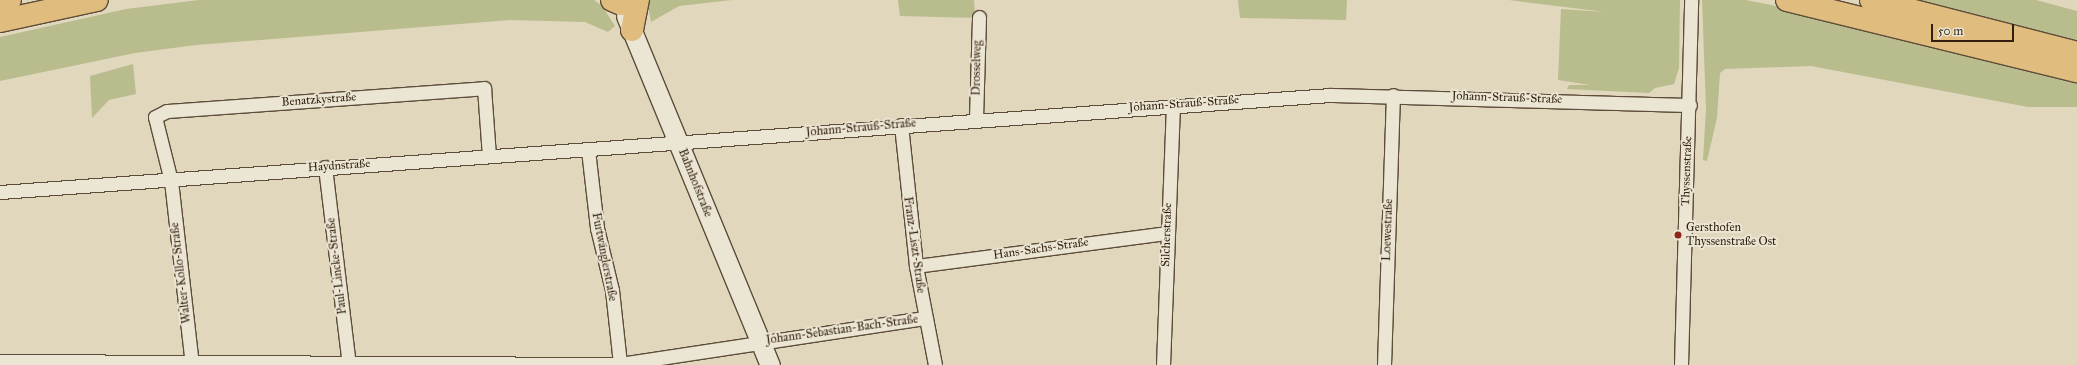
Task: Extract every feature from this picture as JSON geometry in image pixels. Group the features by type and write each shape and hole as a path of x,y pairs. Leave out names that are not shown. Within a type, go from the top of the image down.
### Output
{"highway":[{"path":"0,2 10,0"},
{"path":"0,21 97,0"},
{"path":"1787,0 2077,70"},
{"path":"1871,0 2077,53"},
{"path":"623,1 632,30"}],"main road":[{"name":"Bahnhofstraße","path":"632,30 770,365"}],"street":[{"name":"Thyssenstraße","path":"1681,365 1690,105 1691,0"},
{"name":"Drosselweg","path":"976,119 978,16"},
{"name":"Benatzkystraße","path":"171,181 155,117 167,111 484,88 489,156"},
{"name":"Johann-Strauß-Straße","path":"679,144 976,119 1173,105 1393,94 1690,105"},
{"name":"Loewestraße","path":"1384,365 1393,94"},
{"name":"Silcherstraße","path":"1161,365 1173,105"},
{"name":"Franz-Liszt-Straße","path":"901,125 916,266 935,365"},
{"name":"Haydnstraße","path":"0,192 171,181 325,167 679,144"},
{"name":"Furtwänglerstraße","path":"588,150 598,228 612,290 620,364"},
{"name":"Paul-Lincke-Straße","path":"325,167 348,365"},
{"name":"Walter-Kollo-Straße","path":"171,181 192,364"},
{"name":"Hans-Sachs-Straße","path":"916,266 1166,233"},
{"name":"Johann-Sebastian-Bach-Straße","path":"0,361 348,365 620,364 925,318"}],"green space":[{"path":"199,0 594,0 602,6 615,26 608,32 585,22 510,20 196,45 135,53 0,81 0,37 126,9"},
{"path":"647,0 732,0 679,6 651,22"},
{"path":"898,0 974,0 975,18 900,16"},
{"path":"1238,0 1347,0 1346,20 1240,18"},
{"path":"1509,0 1680,0 1679,68 1674,84 1655,88 1649,93 1567,89 1569,85 1590,85 1558,80 1561,9 1605,12"},
{"path":"1702,0 1746,0 1832,17 2077,79 2077,107 2028,107 1811,66 1725,69 1720,73 1717,118 1707,161 1703,160 1706,109"},
{"path":"1911,0 2036,0 2077,11 2077,40"},
{"path":"133,64 136,94 109,100 92,118 90,76"}],"place":[{"name":"Gersthofen Thyssenstraße Ost","path":"1678,235"}]}
